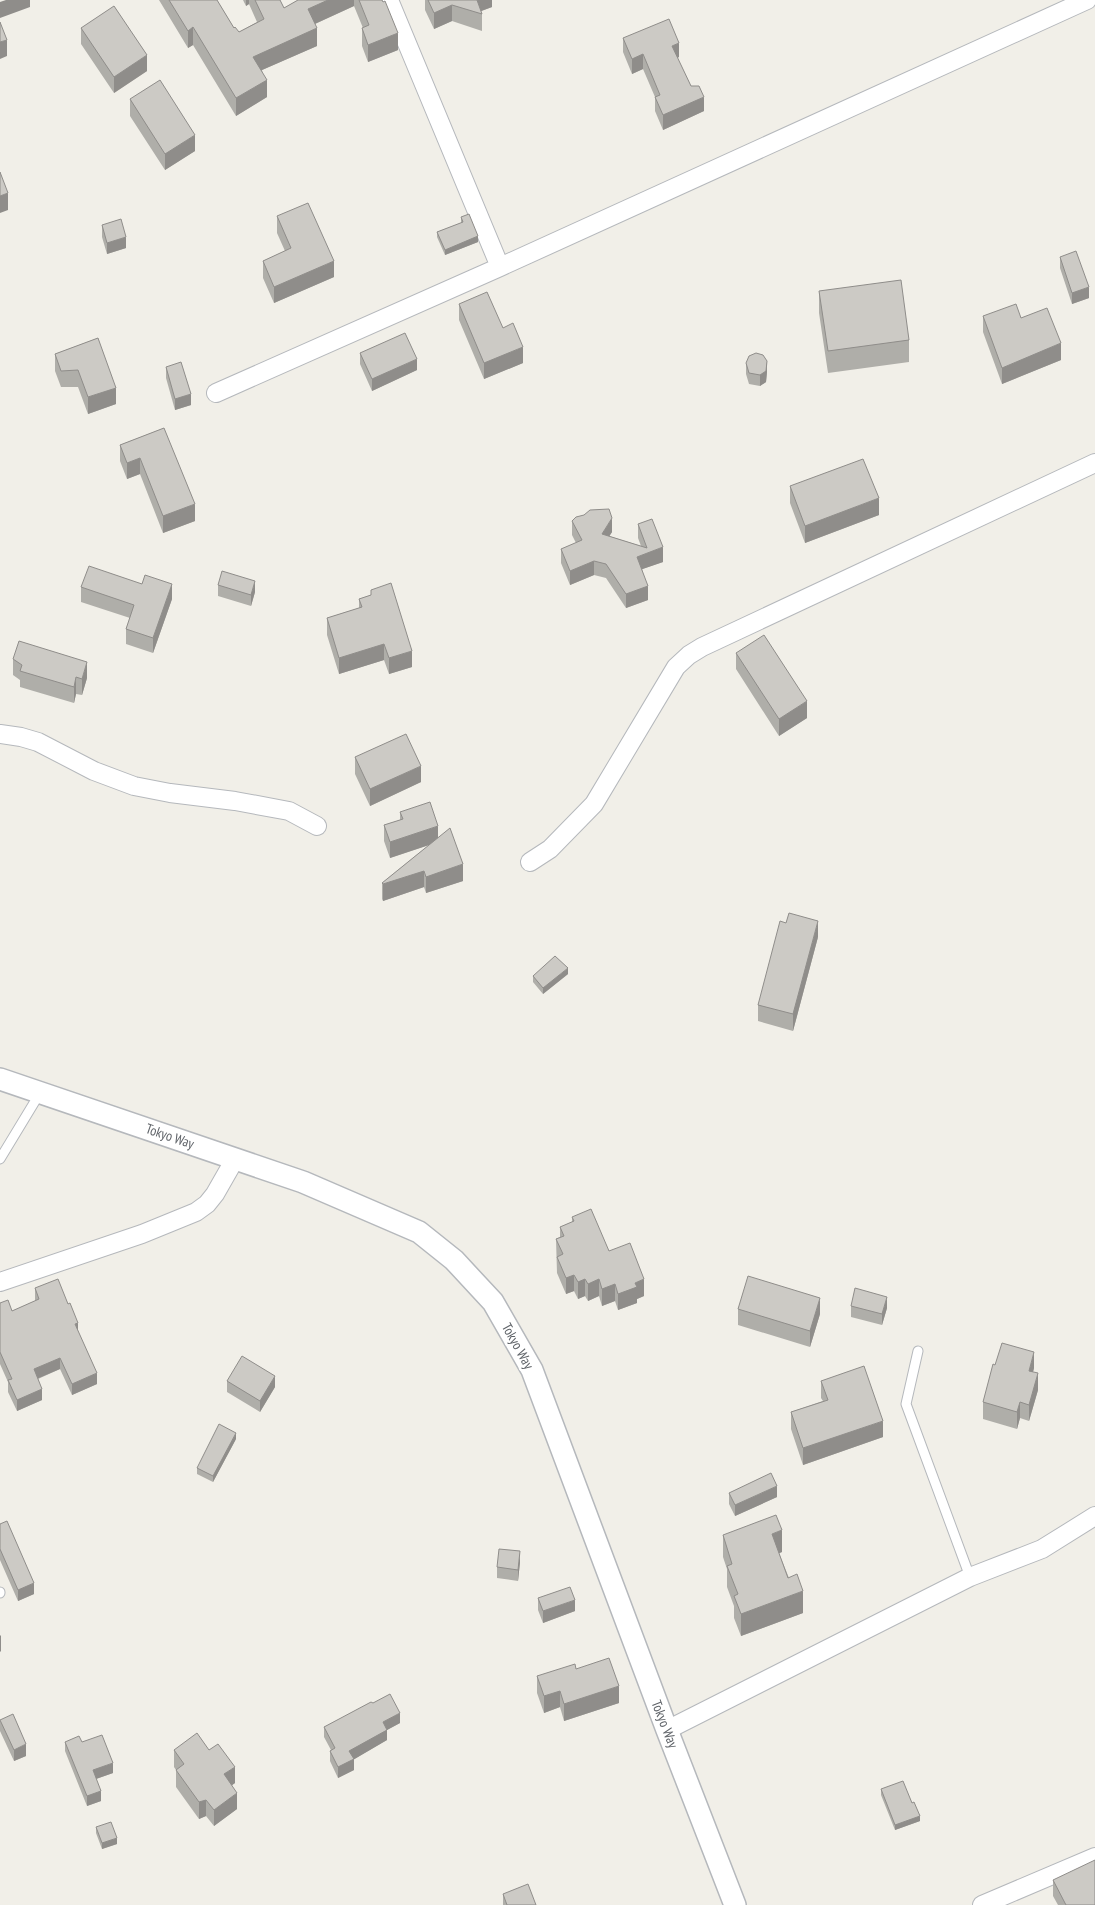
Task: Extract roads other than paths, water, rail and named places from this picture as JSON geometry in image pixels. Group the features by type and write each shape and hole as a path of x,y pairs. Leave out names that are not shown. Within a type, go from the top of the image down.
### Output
{"street":[{"path":"389,0 500,267"},
{"path":"216,394 1087,0"},
{"path":"530,862 550,849 594,804 676,667 689,655 738,630 1095,463"},
{"path":"0,734 38,742 94,771 134,786 289,811 317,826"},
{"name":"Tokyo Way","path":"0,1078 303,1182 419,1232 454,1260 493,1302 532,1370 735,1905"},
{"path":"0,1282 142,1234 196,1212 207,1204 215,1194 235,1159"},
{"path":"667,1730 970,1577 1042,1549 1095,1516"},
{"path":"982,1905 1095,1857"}],"lane":[{"path":"0,1159 40,1092"},
{"path":"918,1351 906,1404 970,1577"}]}
